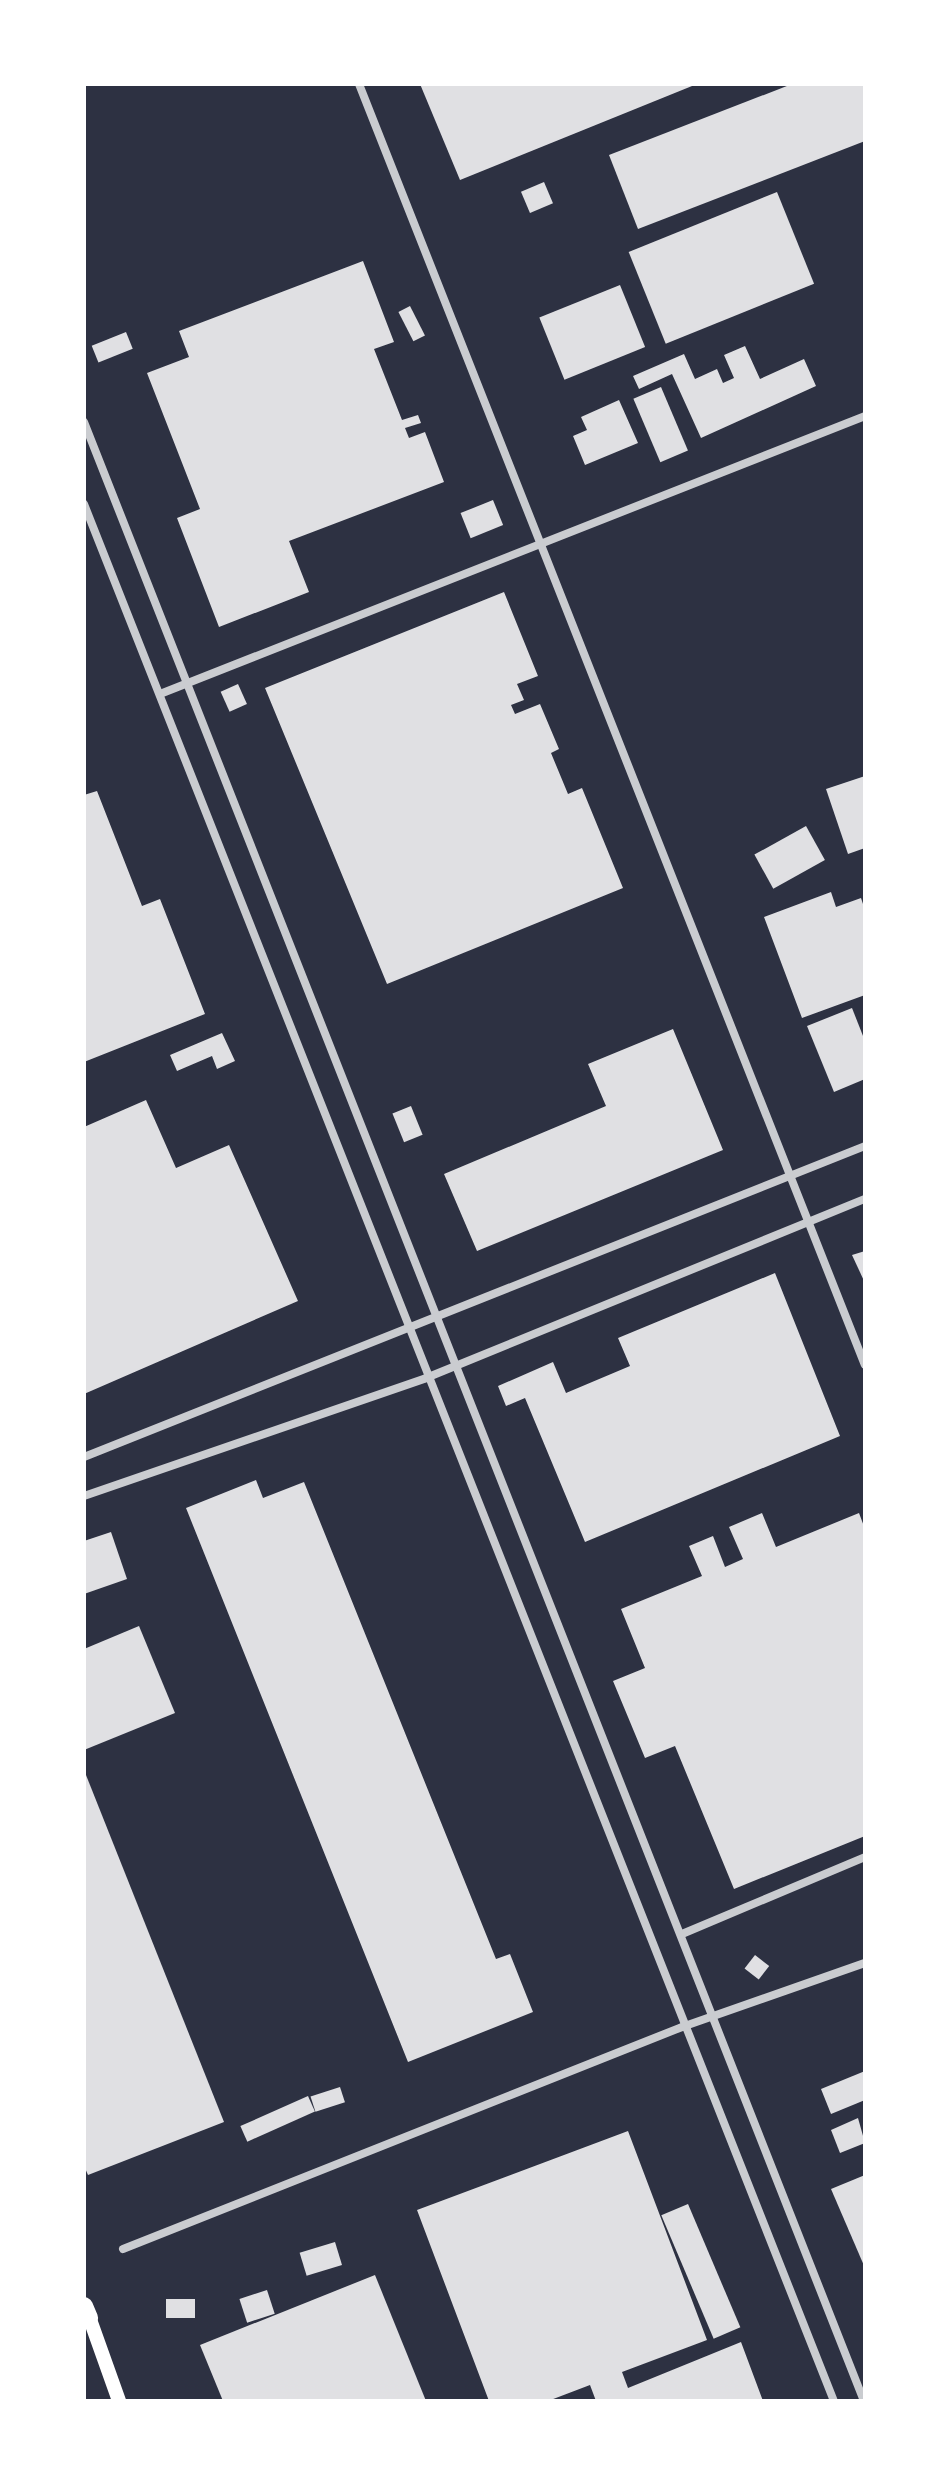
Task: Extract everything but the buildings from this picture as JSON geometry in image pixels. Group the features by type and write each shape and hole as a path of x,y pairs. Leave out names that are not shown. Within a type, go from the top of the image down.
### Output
{"main road":[{"path":"86,2309 119,2401"}],"street":[{"path":"359,84 865,1365"},
{"path":"160,694 865,416"},
{"path":"84,422 190,681 682,1934 712,2020 864,2401"},
{"path":"84,504 682,2027 703,2067 834,2401"},
{"path":"84,1457 408,1331 865,1146"},
{"path":"84,1496 426,1378 865,1199"},
{"path":"682,1934 865,1857"},
{"path":"123,2249 682,2027 712,2020 865,1963"}]}
